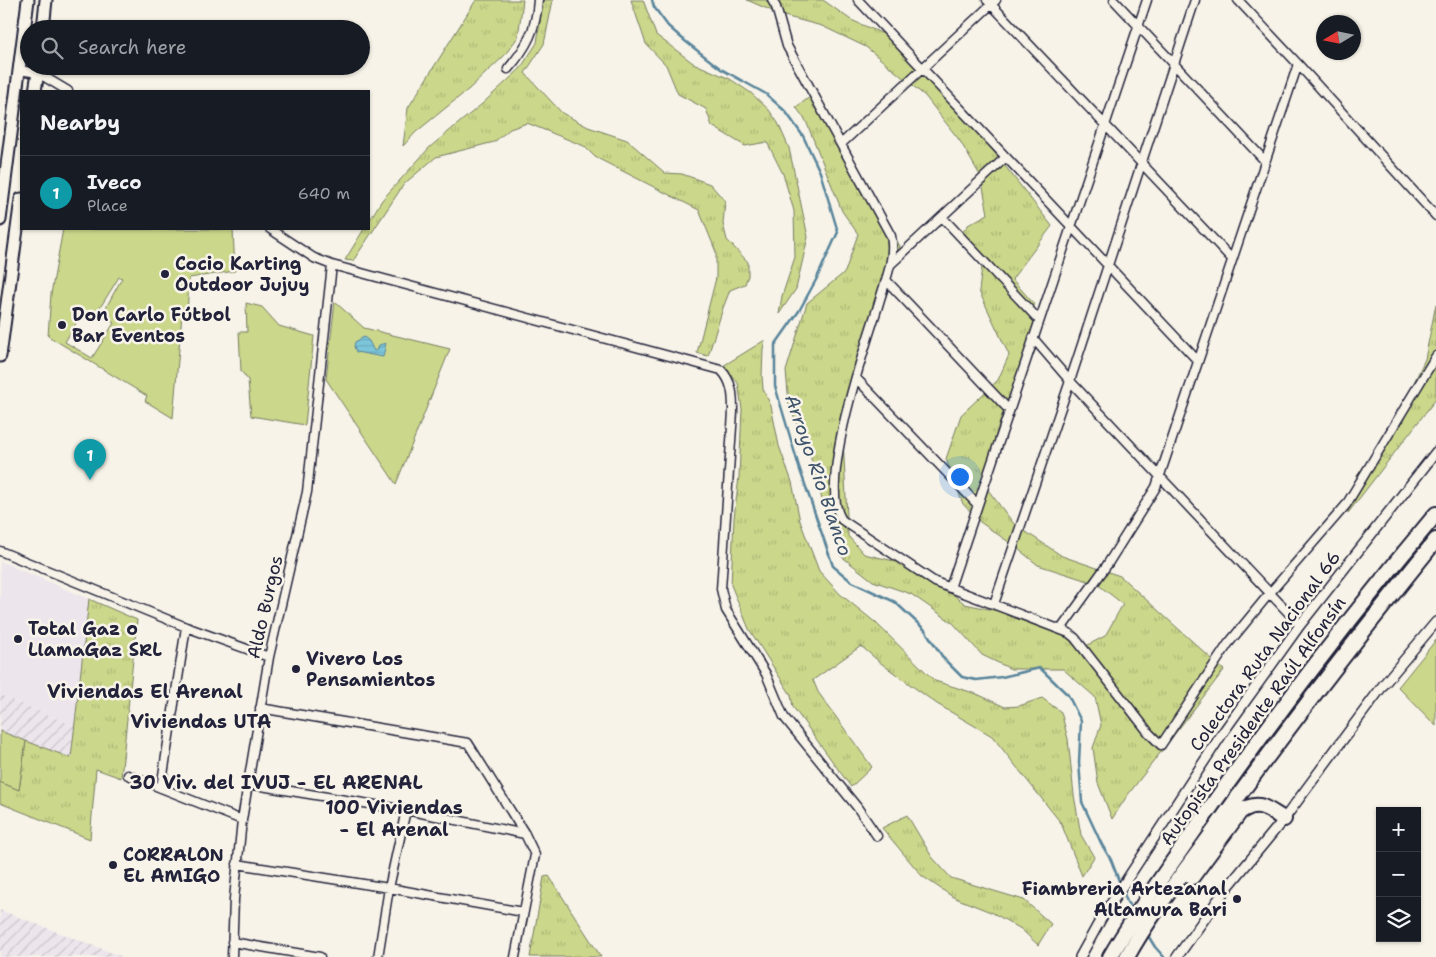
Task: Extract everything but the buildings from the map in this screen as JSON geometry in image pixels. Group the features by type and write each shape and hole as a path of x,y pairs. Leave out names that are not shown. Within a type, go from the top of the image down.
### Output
{"highway":[{"name":"Autopista Presidente Raúl Alfonsín","path":"1110,957 1124,932 1253,747 1334,638 1436,514"},
{"name":"Autopista Presidente Raúl Alfonsín","path":"1133,948 1154,922 1260,765 1375,615 1436,540"},
{"path":"1154,922 1240,812 1249,806 1258,805 1284,819"}],"main road":[{"path":"25,20 28,0"},
{"path":"44,20 46,0"},
{"path":"0,220 20,62"},
{"path":"36,90 37,75"},
{"path":"0,356 20,206"}],"street":[{"path":"508,69 523,52 536,19 538,0"},
{"path":"772,0 776,7 787,46 891,236 893,243 886,280 856,378 837,456 835,504 838,514 842,520 935,582 1062,629 1075,638 1161,745 1228,644 1346,505 1436,356"},
{"path":"858,0 1198,361"},
{"path":"1114,0 1265,161"},
{"path":"950,588 1038,320 1147,0"},
{"path":"994,604 1070,381 1195,0"},
{"path":"1238,0 1436,216"},
{"path":"841,144 992,1 1104,125 1232,259"},
{"path":"1062,629 1107,565 1156,487 1298,64"},
{"path":"46,75 67,90"},
{"path":"889,266 1006,157"},
{"path":"942,217 1038,320"},
{"path":"272,230 314,258 332,265 720,370 728,377 733,394 733,412 721,589 726,610 766,674 784,717 857,807 877,836"},
{"name":"Aldo Burgos","path":"232,957 236,864 242,820 269,657 307,492 332,265"},
{"path":"886,280 1009,410"},
{"path":"1033,338 1070,381 1300,625"},
{"path":"856,378 977,504"},
{"name":"Colectora Ruta Nacional 66","path":"1080,957 1101,919 1219,738 1300,625 1436,452"},
{"path":"0,550 186,627 269,657"},
{"path":"1178,956 1223,893 1284,819 1384,684 1436,622"},
{"path":"161,788 186,627"},
{"path":"260,708 468,743 526,834 535,855 515,957"},
{"path":"128,774 242,820"},
{"path":"248,784 406,810 526,834"},
{"path":"378,957 406,810"},
{"path":"236,864 390,888 523,912"},
{"path":"232,942 320,957"}],"shaded area":[{"path":"0,561 89,599 75,726 0,695"},
{"path":"0,695 75,726 71,759 0,731"},
{"path":"0,910 123,957 0,957"}],"green space":[{"path":"476,0 523,0 518,37 504,56 469,89 416,132 403,146 408,108"},
{"path":"543,0 553,0 544,44 525,73 562,113 588,127 627,140 665,173 682,174 710,184 725,201 723,224 727,240 748,262 748,276 745,284 730,290 708,356 697,353 716,278 716,252 699,210 595,157 584,146 527,123 510,129 494,142 436,157 404,184 353,261 345,260 363,230 370,230 370,219 382,200 430,147 482,104 520,69 537,43"},
{"path":"631,0 643,0 656,35 693,63 730,79 751,93 769,110 778,123 789,148 808,237 796,289 779,314 782,296 795,257 794,211 783,174 767,142 745,146 712,126 706,109 678,94 666,65 646,44"},
{"path":"747,0 823,0 851,20 893,38 955,102 1052,226 1012,279 1034,304 1036,349 1002,415 982,482 1014,524 1062,556 1120,576 1224,670 1127,796 1112,819 1098,783 1093,748 1101,725 1095,697 1063,669 1011,669 982,655 953,623 911,594 873,581 841,556 835,530 822,500 815,469 789,404 786,371 807,303 845,272 858,234 842,211 806,121 796,107 816,93 815,108 900,246 842,419 848,536 864,554 920,567 965,604 1022,616 1086,646 1105,636 1123,604 1097,584 1038,565 980,522 963,504 946,459 961,415 998,380 1009,355 979,291 982,266 959,237 968,225 988,214 981,177 960,141 925,96 866,47 822,26 784,16"},
{"path":"63,230 233,230 235,271 189,278 187,318 182,314 173,418 145,401 147,396 48,336 51,294","holes":["119,277 122,278 102,315 114,323 92,358 65,342 82,313 93,319"]},
{"path":"335,302 364,328 450,349 396,484 326,379"},
{"path":"246,303 262,307 279,326 314,336 305,425 251,416 248,380 241,371 239,332 247,332"},
{"path":"1436,304 1436,399 1348,513 1357,476 1396,421 1425,359"},
{"path":"765,340 763,349 763,389 771,406 779,446 792,482 800,521 819,571 840,594 876,623 935,681 977,694 1005,707 1019,706 1042,698 1061,712 1068,739 1074,795 1081,835 1094,857 1082,876 1061,823 992,736 937,704 882,664 861,646 813,680 818,692 872,767 851,787 793,707 791,695 749,629 731,585 742,409 738,383 723,366"},
{"path":"89,599 137,620 121,778 96,769 90,839 0,803 0,782 19,790 26,741 71,758"},
{"path":"1436,640 1436,726 1398,687"},
{"path":"0,731 26,741 19,790 0,782"},
{"path":"907,815 932,857 951,878 1024,900 1051,924 1038,945 1021,929 993,913 953,897 922,876 882,828"},
{"path":"549,876 601,957 530,957 544,877"}],"water":[{"path":"364,337 369,341 374,351 378,349 379,345 386,343 383,357 356,352 355,342"}],"waterway":[{"name":"Arroyo Rio Blanco","path":"652,0 654,7 668,26 685,41 721,69 766,94 786,112 803,136 820,172 838,232 816,280 799,311 775,345 775,386 799,467 833,566 852,582 895,602 925,630 944,659 962,677 976,680 1002,677 1040,668 1068,695 1081,721 1079,762 1082,802 1111,860 1121,886"},
{"name":"Arroyo Rio Blanco","path":"1123,891 1127,902 1133,910"},
{"path":"1147,934 1164,957"}],"place":[{"name":"Cocio Karting Outdoor Jujuy","path":"165,274"},
{"name":"Don Carlo Fútbol Bar Eventos","path":"62,325"},
{"name":"Iveco","path":"90,480"},
{"name":"Total Gaz o LlamaGaz SRL","path":"18,639"},
{"name":"Vivero Los Pensamientos","path":"296,669"},
{"name":"CORRALON EL AMIGO","path":"113,865"},
{"name":"Fiambreria Artezanal Altamura Bari","path":"1237,899"}],"district":[{"name":"Viviendas El Arenal","path":"145,691"},
{"name":"Viviendas UTA","path":"201,721"},
{"name":"30 Viv. del IVUJ - EL ARENAL","path":"276,782"},
{"name":"100 Viviendas - El Arenal","path":"394,818"}]}
